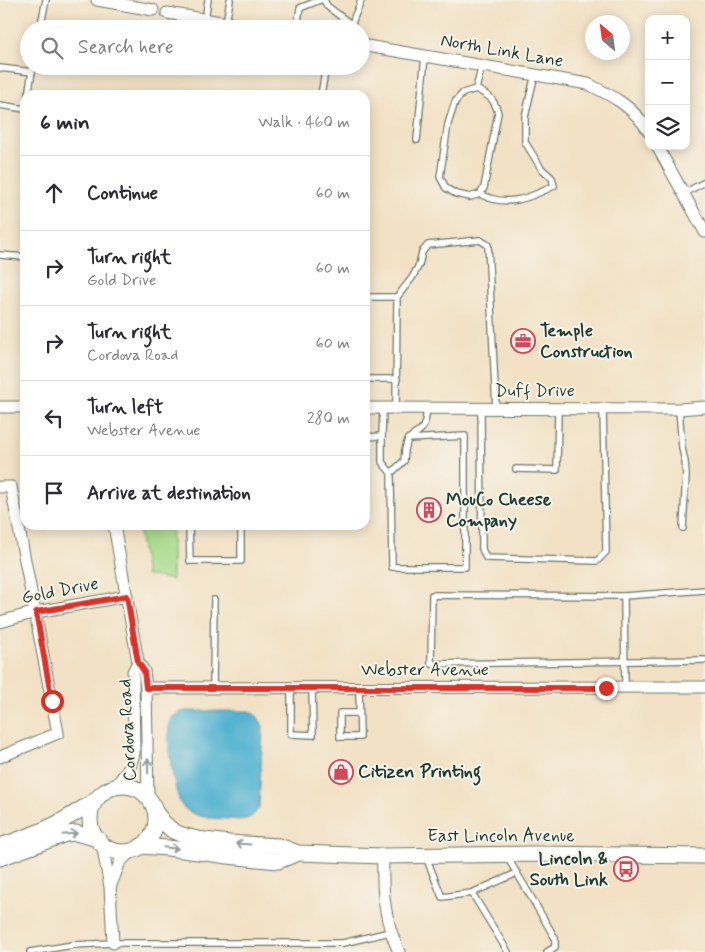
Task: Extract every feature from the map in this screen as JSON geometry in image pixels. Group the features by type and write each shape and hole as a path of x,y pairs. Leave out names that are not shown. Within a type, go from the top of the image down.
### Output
{"street":[{"path":"97,0 153,10"},
{"path":"167,13 210,20"},
{"name":"North Link Lane","path":"370,47 588,84 617,98 645,125"},
{"path":"659,150 705,232"},
{"path":"0,407 20,408"},
{"name":"Duff Drive","path":"370,408 679,409 705,407"},
{"path":"0,487 11,487 58,733 0,757"},
{"name":"Cordova Road","path":"115,530 138,662 144,671 148,798"},
{"name":"Gold Drive","path":"0,622 36,612 127,596"},
{"name":"Cordova Road","path":"116,787 130,767 134,753 133,672 138,662"},
{"name":"Webster Avenue","path":"146,688 705,687"},
{"path":"0,846 53,826 72,816 108,790 116,787 130,787 140,791 153,805 157,814 156,825 149,839 120,862 110,886"},
{"path":"96,800 90,815 94,832 100,842 110,886 113,943"},
{"name":"East Lincoln Avenue","path":"157,814 169,827 182,835 229,843 279,846 298,853 382,856 505,854 705,856"},
{"path":"0,858 66,834 76,833 100,842 110,849 120,851 136,849"},
{"name":"East Lincoln Avenue","path":"136,849 168,848 278,861 298,853"},
{"path":"382,856 384,908 390,932 399,952"}],"lane":[{"path":"42,20 46,0"},
{"path":"205,19 208,0"},
{"path":"227,20 230,0"},
{"path":"298,20 300,8 320,0"},
{"path":"324,0 327,6 344,20"},
{"path":"353,20 360,7 361,0"},
{"path":"417,140 425,56"},
{"path":"476,89 482,65"},
{"path":"0,68 20,69"},
{"path":"480,194 489,199 503,202 521,200 554,186 552,178 540,168 525,142 525,118 535,74"},
{"path":"29,90 32,75"},
{"path":"323,90 325,75"},
{"path":"476,89 490,96 496,104 498,113 484,188 480,194 470,197 456,194 446,188 440,177 448,124 454,102 463,93 476,89"},
{"path":"0,105 20,108"},
{"path":"684,193 705,182"},
{"path":"396,408 397,297 412,278 419,265 422,252 428,245 480,240 488,245 496,409"},
{"path":"0,255 20,257"},
{"path":"370,297 397,297"},
{"path":"370,379 397,379"},
{"path":"383,408 382,462 391,473 392,567 465,567 465,436 408,439"},
{"path":"391,473 404,461 408,439 425,425 427,408"},
{"path":"481,408 482,548 486,558 598,561 606,552 603,409"},
{"path":"516,469 557,470 558,409"},
{"path":"679,409 686,474 682,528"},
{"path":"370,437 382,436"},
{"path":"189,530 190,561 241,561 241,530"},
{"path":"705,590 624,596 432,595 431,664 705,660"},
{"path":"624,596 625,687"},
{"path":"213,688 214,600"},
{"path":"291,688 291,734 313,735 312,688"},
{"path":"359,688 360,737 340,737 340,713 359,713"},
{"path":"505,854 555,938 555,947 547,952"},
{"path":"425,855 442,897 472,893 517,873"},
{"path":"472,893 508,952"},
{"path":"30,952 73,945 113,943 343,943 390,932"}],"green space":[{"path":"139,530 172,530 172,580 146,576"}],"water":[{"path":"185,711 250,711 258,717 263,726 259,808 249,818 238,820 205,817 189,812 180,803 171,767 169,729 172,718"}],"place":[{"name":"Temple Construction","path":"523,341"},
{"name":"MouCo Cheese Company","path":"429,510"},
{"name":"Citizen Printing","path":"341,772"},
{"name":"Lincoln & South Link","path":"626,869"}],"route":[{"path":"52,701 36,612 127,596 138,662 144,671 146,688 606,688"}]}
